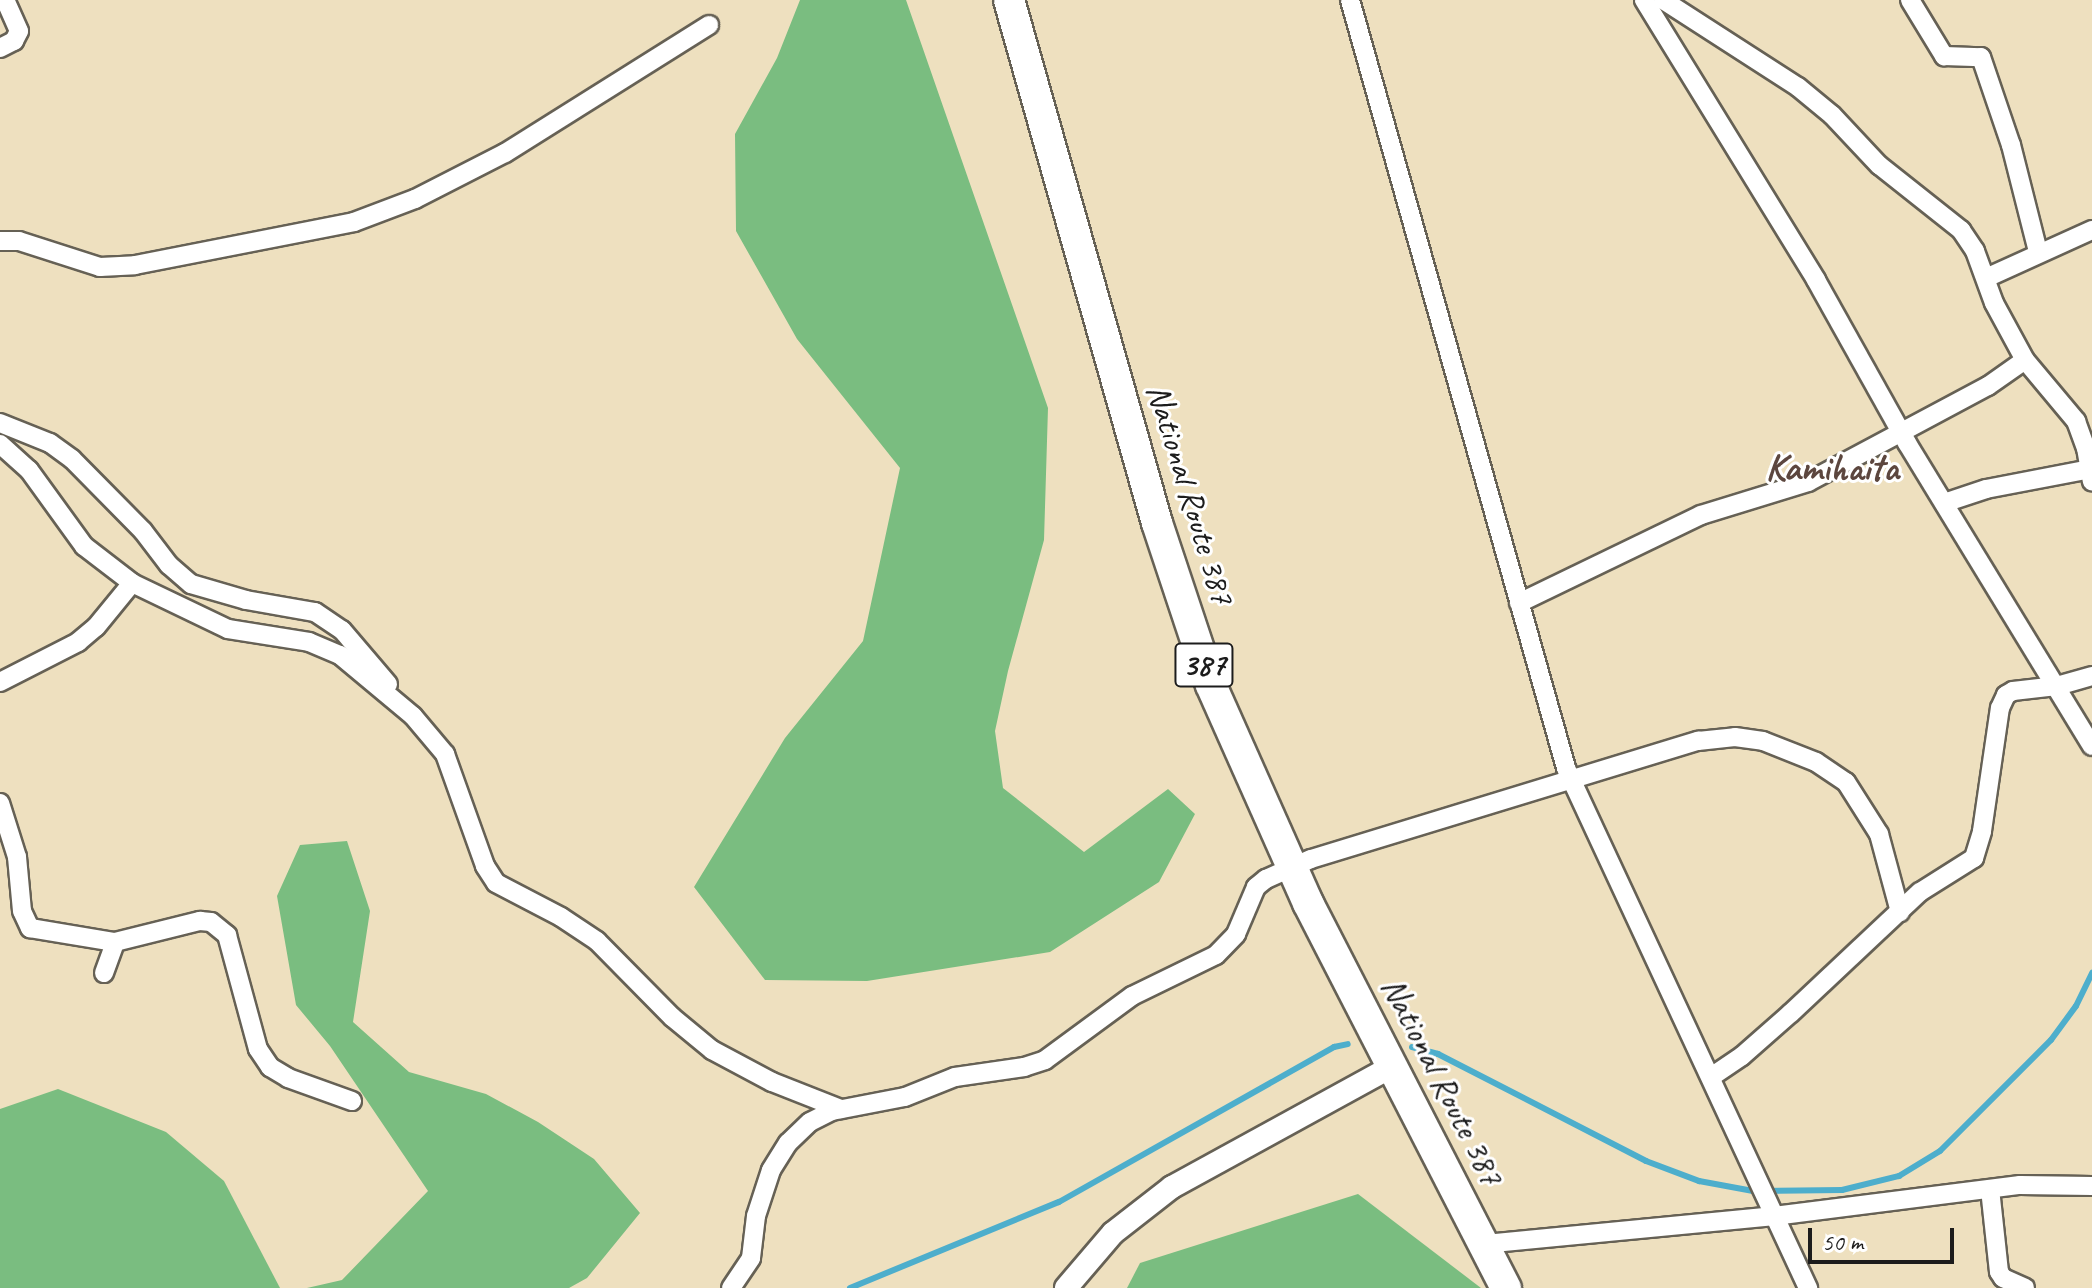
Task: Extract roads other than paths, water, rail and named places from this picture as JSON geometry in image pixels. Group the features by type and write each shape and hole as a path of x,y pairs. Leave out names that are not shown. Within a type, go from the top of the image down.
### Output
{"highway":[{"name":"National Route 387","path":"1009,0 1157,523 1227,724 1291,867 1506,1288"}],"street":[{"path":"0,48 14,41 19,31 5,0"},
{"path":"1350,0 1571,780 1808,1288"},
{"path":"1644,0 1816,280 1902,433 2092,746"},
{"path":"1663,0 1798,87 1832,115 1879,165 1961,230 1975,251 1998,312 2025,360 2068,408 2082,434 2092,481"},
{"path":"1910,0 1944,56 1981,57 2011,145 2038,252"},
{"path":"0,241 19,241 100,267 135,265 354,222 415,199 505,153 709,25"},
{"path":"1986,278 2092,230"},
{"path":"1519,603 1679,525 1808,482 1988,386 2025,360"},
{"path":"0,423 50,443 72,459 143,531 169,565 191,584 246,600 300,608 329,620 368,660 433,738 453,770 485,866 496,883 561,917 597,941 672,1017 712,1050 803,1096 842,1109"},
{"path":"0,444 29,470 84,546 132,583 228,629 309,642 340,655 413,716"},
{"path":"1944,503 1986,489 2091,469"},
{"path":"0,682 78,642 96,627 132,583"},
{"path":"1711,1077 1772,1030 1920,892 1968,864 1977,852 2000,708 2006,695 2092,676"},
{"path":"731,1288 751,1258 756,1216 771,1170 797,1132 820,1116 842,1109 893,1101 955,1077 1024,1067 1045,1060 1132,996 1216,955 1236,934 1256,887 1291,867 1718,737 1763,741 1816,762 1846,782 1879,834 1900,912"},
{"path":"0,803 17,857 24,922 30,928 115,942 200,921 220,927 227,935 258,1049 270,1067 288,1078 352,1101"},
{"path":"104,973 115,942"},
{"path":"1066,1288 1113,1233 1172,1187 1393,1066"},
{"path":"1484,1244 1774,1216 2030,1185 2092,1186"},
{"path":"1990,1189 1999,1272 2003,1278 2025,1288"}],"waterway":[{"path":"1412,1047 1438,1054 1646,1161 1699,1181 1753,1191 1842,1190 1899,1176 1940,1151 2051,1040 2076,1006 2092,973"},
{"path":"850,1288 1059,1202 1334,1047 1348,1044"}],"district":[{"name":"Kamihaita","path":"1832,468"}]}
